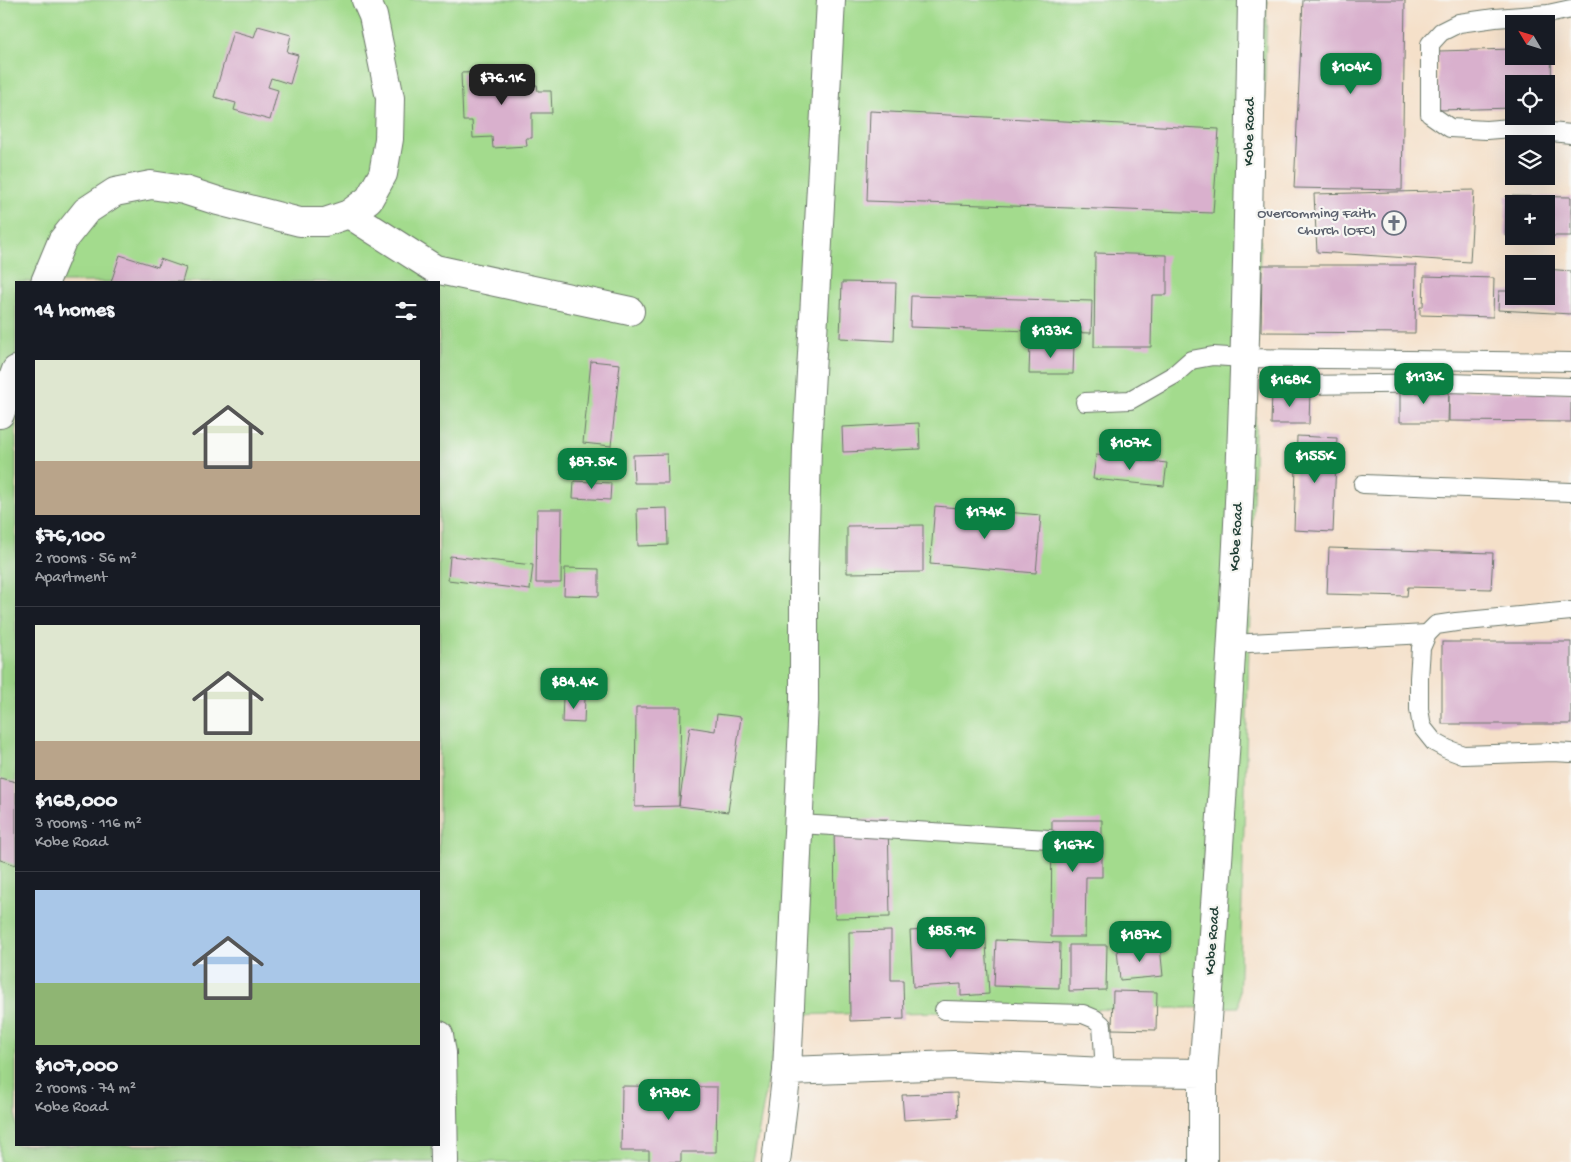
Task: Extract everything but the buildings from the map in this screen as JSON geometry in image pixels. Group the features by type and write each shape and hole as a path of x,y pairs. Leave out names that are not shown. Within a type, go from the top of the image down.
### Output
{"street":[{"path":"45,281 62,241 86,211 115,192 150,185 184,190 218,201 300,222 325,222 349,214 369,198 383,174 389,139 390,98 372,16 366,0"},
{"path":"776,1162 787,1071 799,824 804,702 806,447 831,0"},
{"name":"Kobe Road","path":"1203,1162 1203,1073 1220,850 1237,545 1248,253 1252,0"},
{"path":"349,214 435,269 630,311"},
{"path":"0,414 15,373"},
{"path":"440,1041 442,1053 444,1162"},
{"path":"787,1071 955,1065 1104,1072 1203,1073"}],"lane":[{"path":"1571,9 1548,14 1495,18 1459,24 1441,32 1430,44 1430,114 1450,128 1486,130 1511,128 1571,134"},
{"path":"1086,402 1130,400 1174,375 1191,360 1213,356 1571,362"},
{"path":"1302,385 1450,383 1571,387"},
{"path":"1363,484 1571,492"},
{"path":"1571,611 1436,625 1427,634 1420,648 1419,709 1422,727 1434,742 1463,755 1571,753"},
{"path":"1231,644 1427,634"},
{"path":"799,824 1049,839"},
{"path":"944,1010 1084,1014 1102,1024 1104,1072"}],"green space":[{"path":"0,0 1267,0 1239,1007 780,1015 753,1162 0,1162"}],"place":[{"name":"Overcomming Faith Church (OFC)","path":"1394,223"}]}
